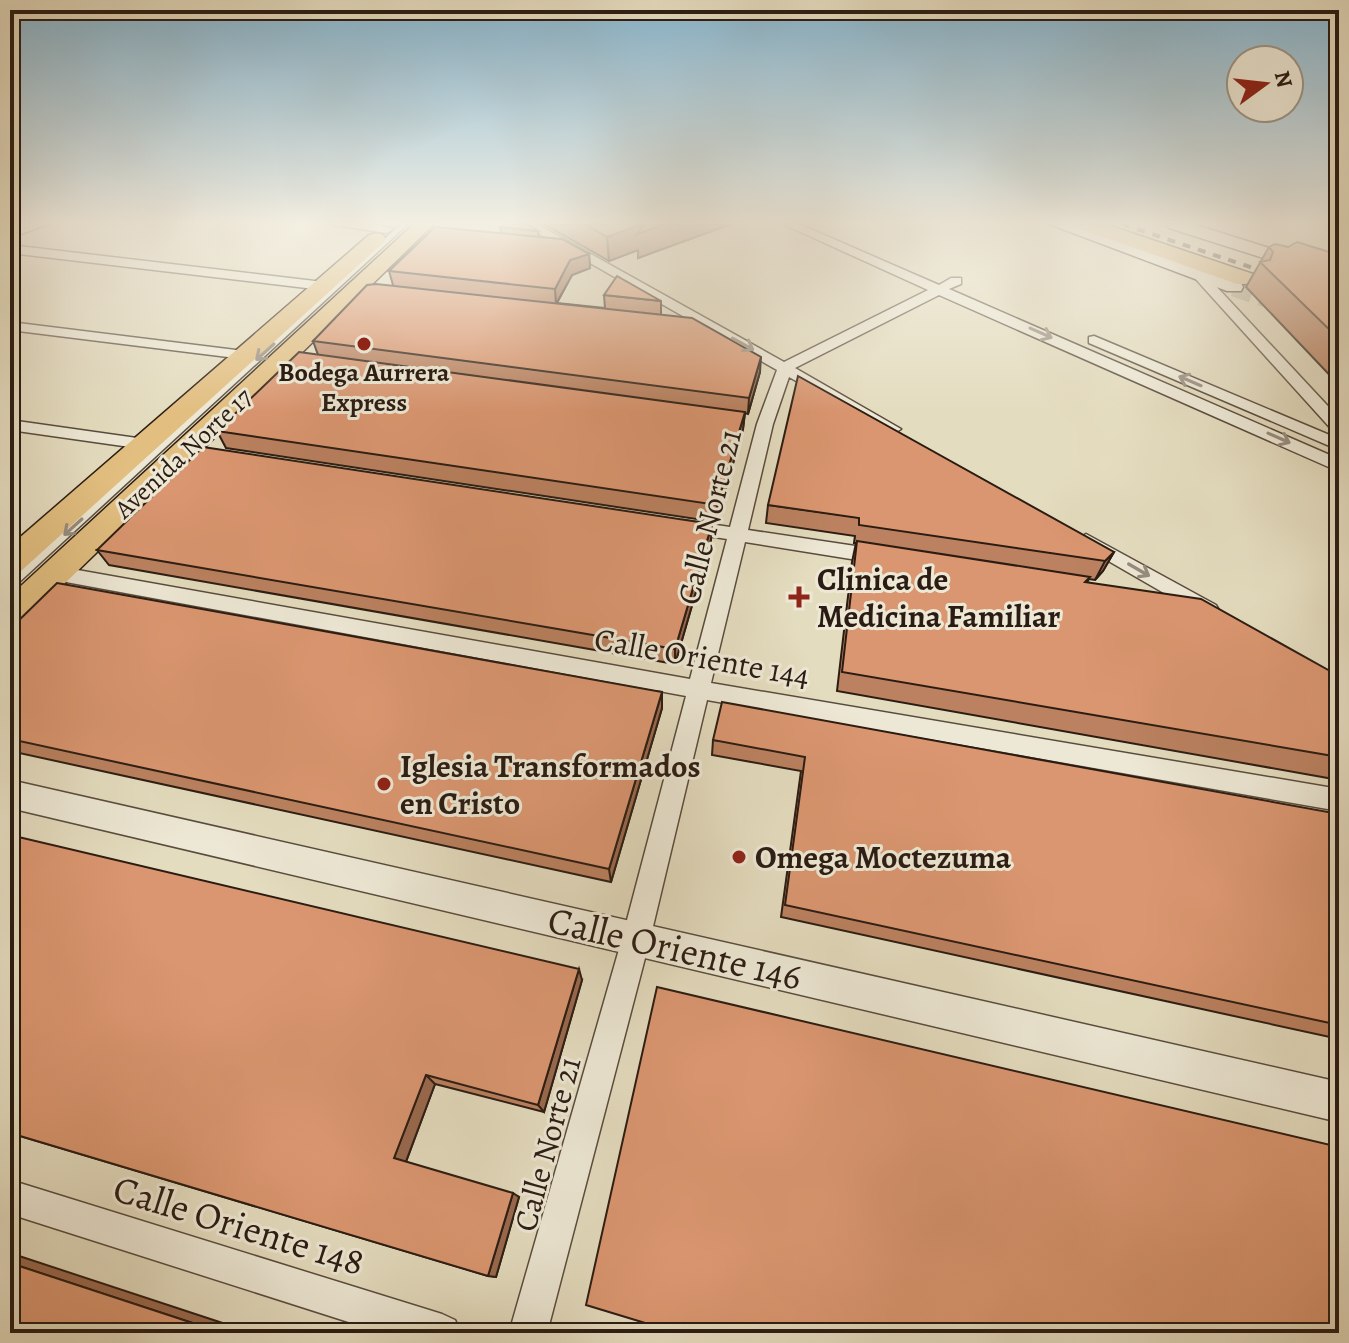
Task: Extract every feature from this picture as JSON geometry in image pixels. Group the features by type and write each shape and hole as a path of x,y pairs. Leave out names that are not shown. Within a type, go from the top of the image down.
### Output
{"main road":[{"name":"Avenida Norte 17","path":"10,563 322,287"},
{"name":"Avenida Norte 17","path":"10,616 195,451 367,287"}],"street":[{"path":"642,287 910,439"},
{"path":"785,367 945,287"},
{"path":"952,287 1339,465"},
{"path":"953,287 1027,311"},
{"path":"1210,287 1339,428"},
{"path":"669,323 716,329"},
{"path":"10,326 244,355"},
{"path":"1084,336 1339,445"},
{"name":"Calle Norte 21","path":"528,1333 636,939 700,690 738,534 758,423 785,367"},
{"path":"10,425 144,444"},
{"path":"659,522 907,560"},
{"path":"1076,534 1228,621"},
{"name":"Calle Oriente 144","path":"55,573 700,690 1339,800"},
{"path":"1154,598 1200,606"},
{"name":"Calle Oriente 146","path":"10,794 1339,1102"},
{"name":"Calle Oriente 148","path":"10,1197 442,1333"}],"lane":[{"path":"10,585 344,287"},
{"path":"10,606 348,287"}],"building":[{"path":"365,287 401,287 692,318 761,357 749,398 313,341"},
{"path":"610,287 636,287 661,301 604,295"},
{"path":"1285,287 1339,287 1339,339"},
{"path":"299,352 745,412 717,505 217,431"},
{"path":"798,376 1114,552 1105,561 859,525 859,518 768,505"},
{"path":"203,447 712,524 675,649 97,550"},
{"path":"857,541 1090,577 1085,582 1201,599 1339,676 1339,757 842,672"},
{"path":"57,583 662,692 609,869 10,739 10,629"},
{"path":"722,702 1339,814 1339,1025 785,905 805,757 713,740"},
{"path":"10,835 579,969 538,1105 426,1075 394,1158 513,1193 488,1276 10,1133"},
{"path":"657,987 1339,1147 1339,1333 678,1333 586,1305"},
{"path":"10,1263 223,1333 10,1333"}],"tunnel":[{"path":"1234,287 1339,323"}],"place":[{"name":"Bodega Aurrera Express","path":"364,344"},
{"name":"Clinica de Medicina Familiar","path":"799,597"},
{"name":"Iglesia Transformados en Cristo","path":"384,784"},
{"name":"Omega Moctezuma","path":"739,857"}]}
